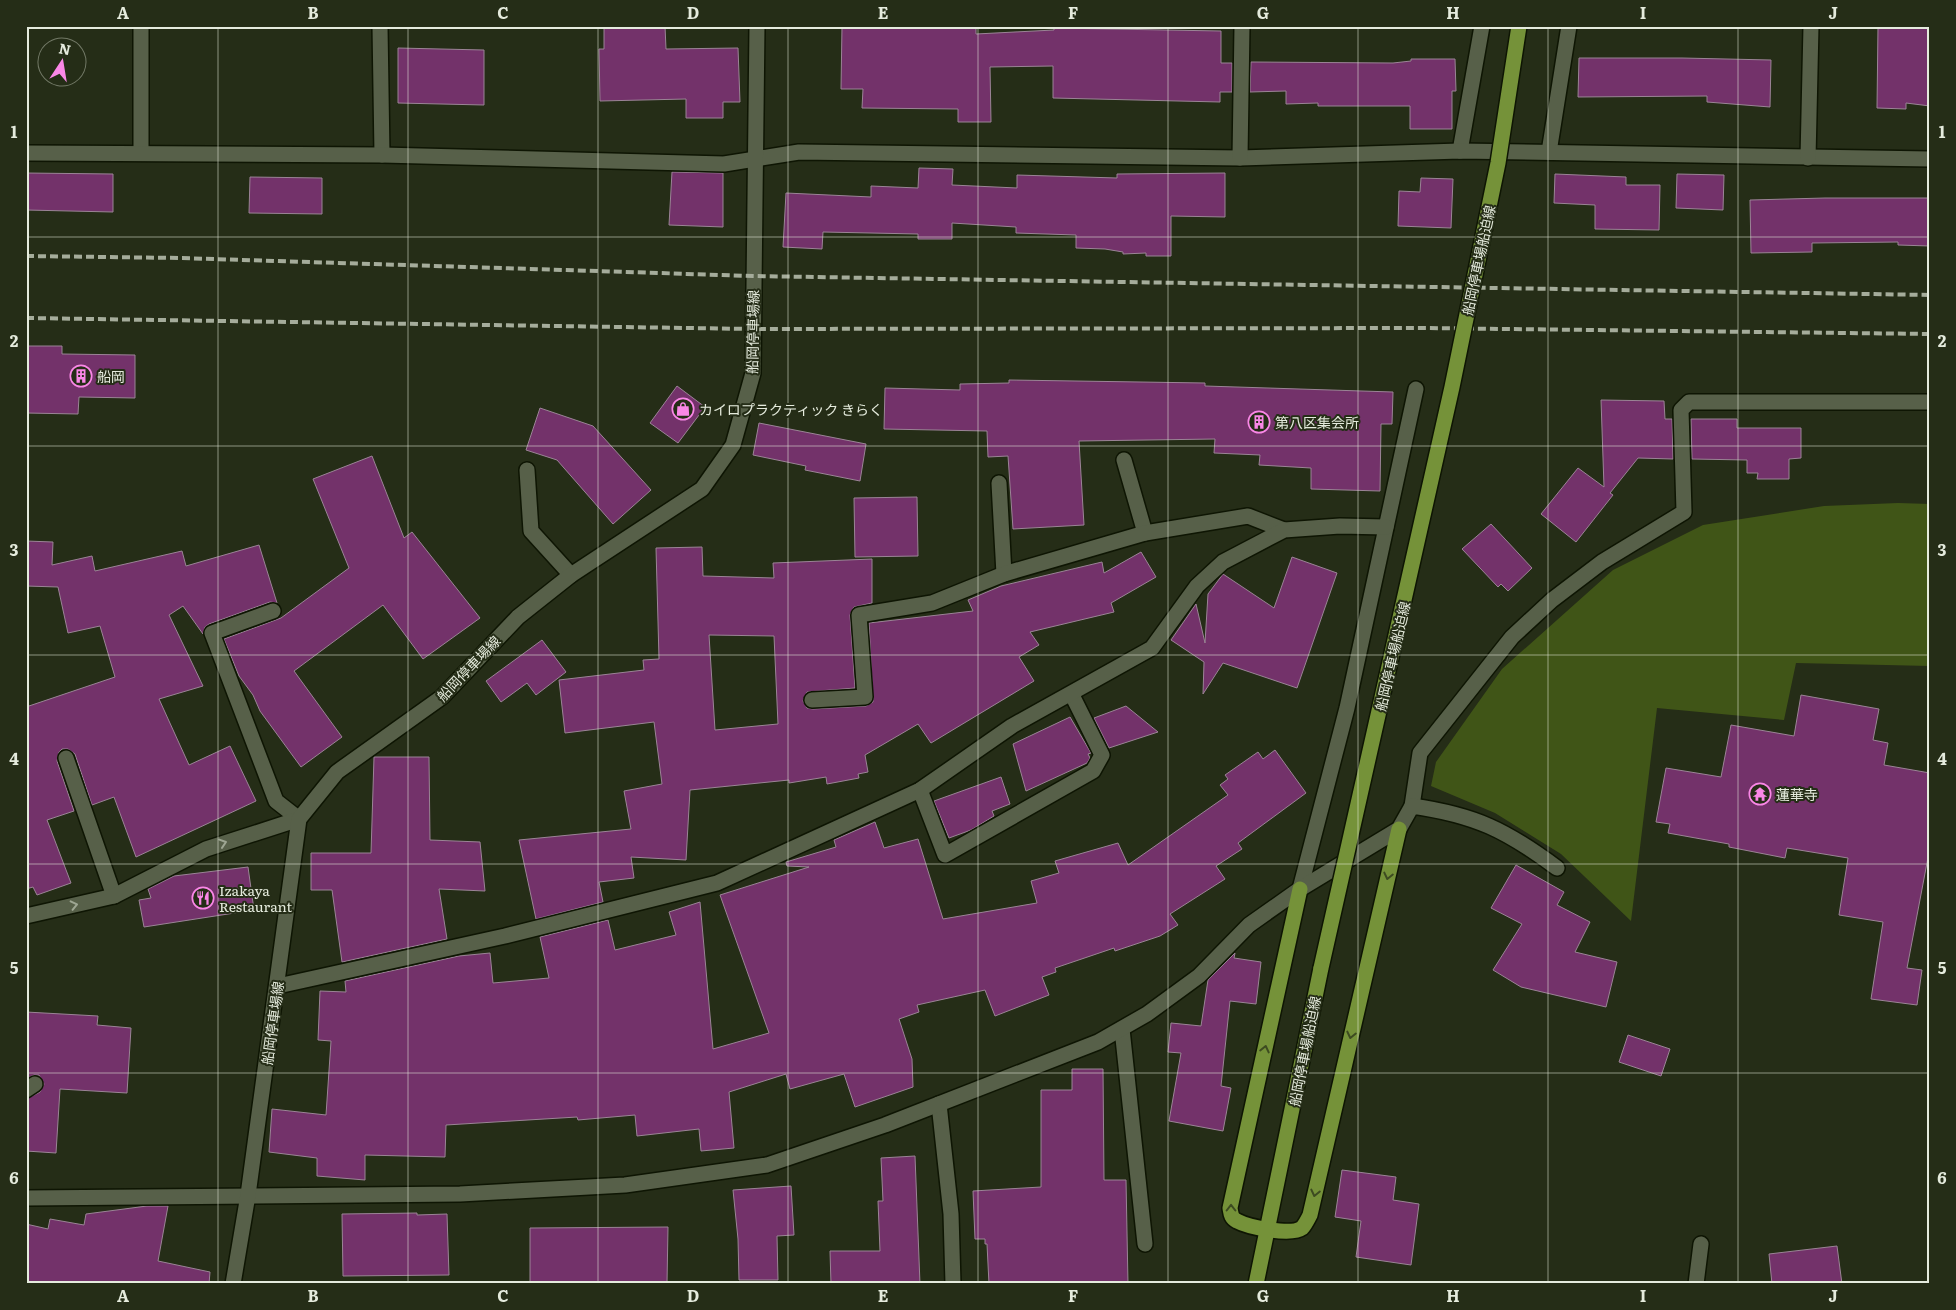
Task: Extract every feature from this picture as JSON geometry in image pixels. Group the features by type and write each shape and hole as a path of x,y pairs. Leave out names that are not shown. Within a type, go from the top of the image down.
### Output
{"main road":[{"name":"船岡停車場船迫線","path":"1256,1284 1321,968 1452,387 1498,163 1519,26"},
{"path":"1300,889 1230,1208 1231,1216 1236,1221 1268,1229 1294,1231 1303,1228 1310,1215 1399,829"}],"street":[{"path":"141,26 141,153"},
{"path":"380,26 382,154"},
{"name":"船岡停車場線","path":"233,1284 248,1196 278,986 298,819 338,772 442,697 518,617 571,576 702,489 733,445 753,373 757,26"},
{"path":"1240,158 1242,26"},
{"path":"1460,151 1482,26"},
{"path":"1549,152 1569,26"},
{"path":"1808,158 1811,26"},
{"path":"26,153 382,154 724,164 799,152 1240,158 1460,151 1930,160"},
{"path":"1300,889 1347,708 1416,389"},
{"path":"26,1198 460,1194 625,1185 767,1165 885,1126 1098,1042 1122,1029 1199,976 1249,926 1300,889 1399,829 1412,806 1420,752 1512,637 1552,600 1602,562 1684,512 1681,410 1689,402 1930,402"},
{"path":"1124,460 1145,533"},
{"path":"527,470 531,531 571,576"},
{"path":"999,483 1004,574"},
{"path":"812,700 865,697 859,615 932,603 1004,574 1145,533 1248,516 1284,530"},
{"path":"278,986 505,936 717,883 920,790 1012,726 1072,695 1152,648 1197,586 1217,568 1224,562 1284,530 1340,526 1386,527"},
{"path":"273,611 212,633 276,800 298,819"},
{"path":"920,790 945,855 1094,771 1102,756 1072,695"},
{"path":"66,758 114,896"},
{"path":"1412,806 1448,811 1487,824 1527,846 1558,868"},
{"path":"26,916 114,896 206,849 298,819"},
{"path":"1122,1029 1145,1244"},
{"path":"939,1104 951,1214 953,1284"},
{"path":"1696,1284 1701,1244"}],"green space":[{"path":"1898,503 1930,504 1930,666 1796,663 1784,720 1657,708 1631,921 1561,854 1495,813 1431,786 1436,762 1502,669 1613,570 1703,525 1824,506"}],"building":[{"path":"604,26 665,26 666,49 738,48 740,102 723,102 723,118 686,118 686,99 600,101 599,49 604,49"},
{"path":"842,26 976,26 976,34 1054,30 1054,28 1221,31 1221,63 1232,63 1232,92 1220,92 1220,102 1053,98 1053,66 990,67 991,122 958,122 958,109 862,108 863,89 841,89"},
{"path":"1878,26 1930,26 1930,106 1906,103 1906,109 1877,108"},
{"path":"398,48 484,50 484,105 398,103"},
{"path":"1579,58 1771,60 1770,107 1707,102 1707,96 1578,97"},
{"path":"1411,59 1455,59 1456,91 1452,91 1452,129 1410,129 1410,106 1318,106 1318,103 1286,104 1286,91 1250,92 1251,62 1393,63 1411,61"},
{"path":"919,168 953,169 952,185 1017,188 1017,175 1117,178 1117,174 1225,173 1225,217 1171,216 1171,256 1146,256 1146,253 1123,254 1123,252 1105,249 1076,248 1076,235 1016,233 1016,227 952,223 952,239 918,239 918,234 823,232 822,249 783,247 786,193 871,197 871,186 918,188"},
{"path":"672,172 723,173 723,227 669,225"},
{"path":"26,173 113,174 113,212 26,210"},
{"path":"1555,174 1626,177 1626,185 1660,185 1659,230 1595,229 1595,205 1554,203"},
{"path":"1677,174 1724,175 1723,210 1676,208"},
{"path":"250,177 322,178 322,214 249,213"},
{"path":"1421,178 1453,179 1451,228 1398,226 1399,191 1420,192"},
{"path":"1930,198 1930,246 1898,245 1898,242 1812,243 1812,252 1751,253 1750,200"},
{"name":"船岡","path":"26,346 62,346 62,354 135,355 135,398 79,397 78,414 26,413"},
{"path":"1009,380 1205,383 1205,386 1393,392 1392,424 1381,424 1380,491 1311,489 1311,468 1259,465 1260,455 1214,453 1215,439 1079,441 1084,525 1013,529 1008,456 988,457 987,431 884,429 885,388 960,390 960,384 1009,383"},
{"path":"677,386 705,407 678,443 650,423"},
{"path":"1601,400 1664,401 1665,419 1672,419 1673,459 1638,458 1610,493 1613,495 1576,542 1541,514 1578,468 1604,487"},
{"path":"540,408 593,426 651,490 613,524 557,460 526,450"},
{"path":"1691,419 1737,419 1737,428 1801,428 1801,458 1789,459 1789,479 1757,479 1758,473 1747,473 1747,460 1692,459"},
{"path":"759,423 866,444 860,481 805,470 806,466 753,455"},
{"path":"372,456 404,538 412,532 480,618 423,659 383,605 294,671 342,737 301,767 260,711 253,695 239,676 224,639 281,618 349,568 313,479"},
{"path":"917,497 918,556 855,557 854,498"},
{"path":"1491,524 1532,568 1508,591 1501,584 1498,587 1462,549"},
{"path":"26,541 53,542 52,565 92,556 95,571 182,551 186,566 259,545 277,603 270,602 209,624 205,627 203,634 183,606 169,615 203,686 159,699 189,765 230,746 256,801 136,857 114,797 92,805 75,754 68,749 62,749 59,752 57,761 74,811 47,820 71,883 37,895 33,887 26,889 26,707 115,677 100,626 68,633 58,587 26,586"},
{"path":"702,547 703,576 774,578 773,563 872,559 872,603 854,607 850,615 855,688 807,692 803,701 807,708 813,709 866,706 873,702 869,623 973,611 968,600 1001,586 1102,562 1104,573 1141,552 1156,577 1111,603 1114,612 1030,632 1039,645 1019,657 1034,681 931,743 918,724 865,755 868,772 858,774 859,778 827,784 826,777 789,783 789,780 690,790 686,860 631,857 634,878 599,882 603,902 536,919 519,840 631,829 624,791 662,784 654,722 565,733 559,680 644,670 643,660 659,659 656,548","holes":["709,635 774,636 778,724 715,730"]},
{"path":"1292,557 1337,573 1297,688 1223,663 1203,694 1204,662 1171,640 1196,604 1205,643 1208,594 1223,574 1274,608"},
{"path":"542,640 566,672 536,695 527,683 501,702 486,681"},
{"path":"1801,695 1879,709 1873,740 1888,743 1884,765 1930,773 1930,847 1907,968 1922,970 1917,1005 1871,999 1883,922 1839,915 1848,858 1787,848 1785,858 1729,847 1729,844 1668,833 1670,824 1656,822 1666,768 1721,777 1731,725 1794,736"},
{"path":"1126,706 1158,732 1109,748 1094,718"},
{"path":"1070,717 1091,753 1088,754 1090,758 1087,763 1026,791 1013,744"},
{"path":"1275,750 1306,793 1238,843 1242,849 1216,866 1225,879 1170,914 1178,925 1160,936 1115,951 1114,948 1055,968 1056,972 1042,977 1049,995 995,1016 985,990 917,1005 919,1012 899,1019 912,1059 913,1087 855,1107 844,1074 790,1089 786,1074 729,1092 734,1148 701,1151 699,1129 637,1136 635,1115 578,1120 577,1117 446,1125 445,1157 365,1155 365,1180 317,1176 317,1158 269,1152 272,1109 326,1115 331,1041 318,1040 320,991 346,992 345,981 459,956 490,953 493,983 549,978 540,937 608,920 615,950 676,935 669,912 700,902 713,1049 769,1033 720,895 809,867 787,866 786,862 836,847 834,840 875,822 884,848 918,839 943,919 1037,903 1031,881 1059,873 1055,861 1118,843 1128,865 1228,795 1220,785 1228,779 1225,775 1258,752 1263,759"},
{"path":"374,757 429,757 430,840 480,842 485,891 439,889 447,939 342,962 332,890 311,890 311,853 371,853"},
{"path":"1001,777 1010,804 992,811 994,816 971,830 949,838 934,801"},
{"path":"1516,865 1564,892 1557,905 1590,922 1575,952 1617,962 1606,1007 1521,987 1493,970 1522,924 1491,908"},
{"name":"Izakaya Restaurant","path":"248,867 254,910 144,927 139,900 151,898 148,889 174,876"},
{"path":"1235,953 1234,958 1261,962 1256,1004 1230,1001 1221,1086 1231,1088 1223,1131 1169,1121 1181,1053 1168,1052 1171,1023 1201,1026 1208,980"},
{"path":"26,1012 98,1016 97,1025 131,1028 127,1093 60,1089 56,1153 26,1151 26,1099 40,1092 44,1084 39,1075 26,1079"},
{"path":"1628,1035 1670,1049 1661,1076 1619,1062"},
{"path":"1072,1069 1103,1069 1104,1180 1126,1180 1128,1284 989,1284 987,1244 985,1244 985,1239 975,1239 973,1191 1041,1187 1041,1090 1072,1090"},
{"path":"915,1156 920,1284 831,1284 830,1251 880,1251 878,1201 883,1201 881,1158"},
{"path":"1342,1170 1396,1177 1393,1200 1419,1204 1411,1265 1356,1257 1361,1221 1335,1217"},
{"path":"791,1186 794,1235 777,1236 778,1280 739,1280 738,1239 733,1190"},
{"path":"147,1206 168,1206 158,1261 210,1272 209,1284 26,1284 26,1224 48,1229 50,1219 84,1225 86,1214"},
{"path":"417,1213 417,1215 447,1214 449,1275 343,1276 342,1214"},
{"path":"668,1227 667,1284 530,1284 530,1228"},
{"path":"1837,1246 1842,1284 1772,1284 1769,1254"}],"railway":[{"path":"26,256 182,258 753,276 1930,295"},
{"path":"26,318 753,329 1424,328 1930,334"}],"place":[{"name":"船岡","path":"81,376"},
{"name":"カイロプラクティック きらく","path":"683,409"},
{"name":"第八区集会所","path":"1259,422"},
{"name":"蓮華寺","path":"1760,794"},
{"name":"Izakaya Restaurant","path":"203,898"}]}
